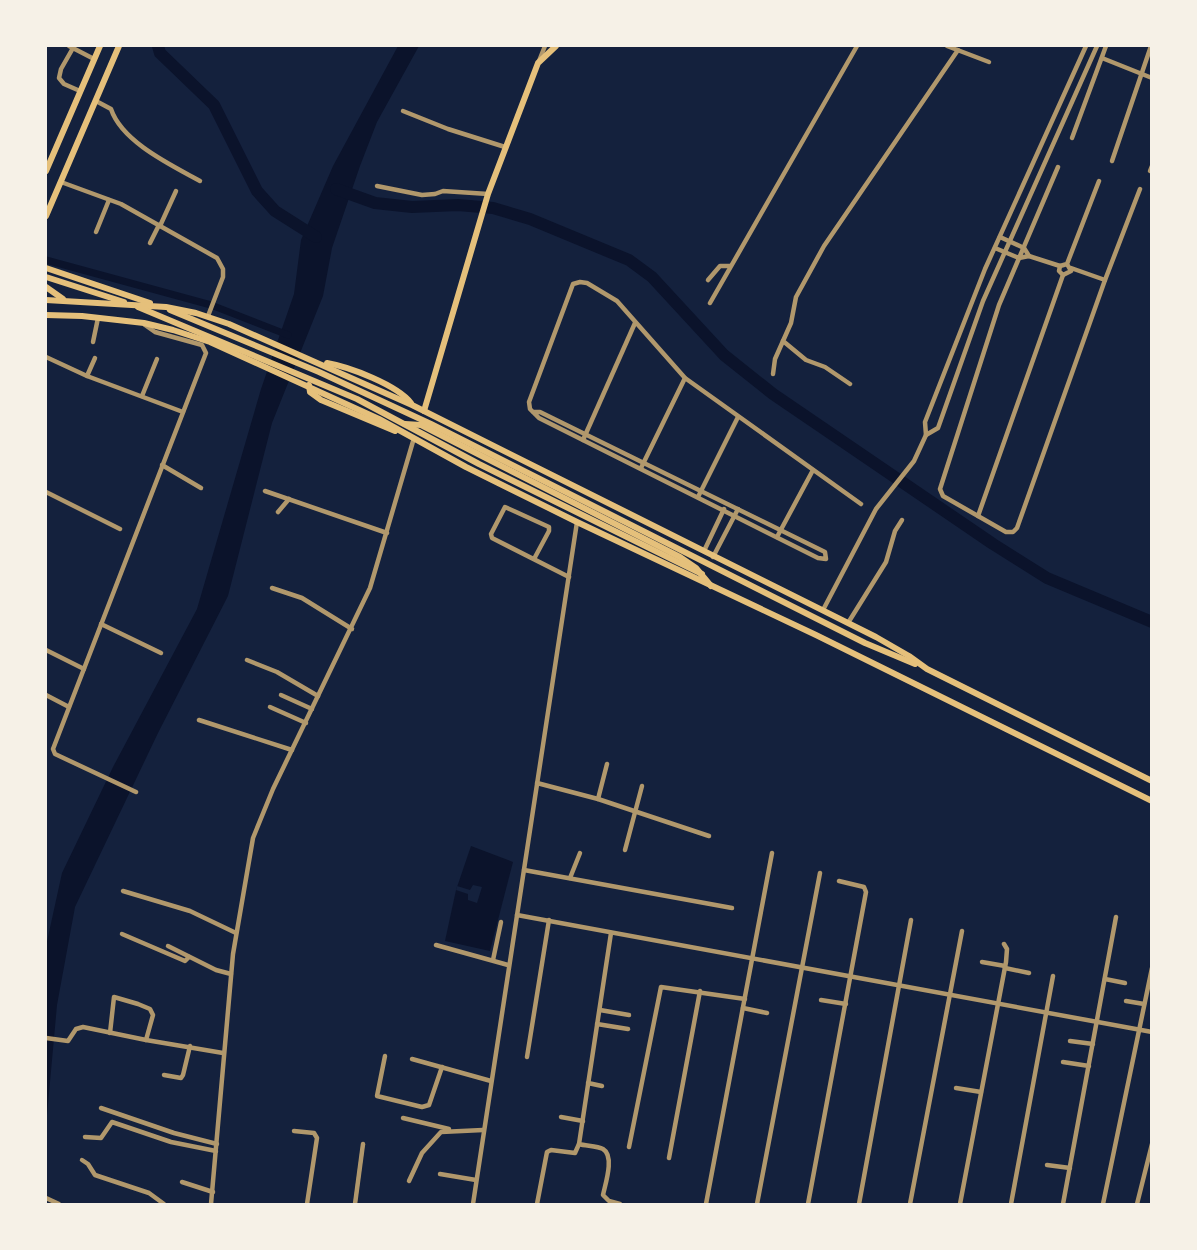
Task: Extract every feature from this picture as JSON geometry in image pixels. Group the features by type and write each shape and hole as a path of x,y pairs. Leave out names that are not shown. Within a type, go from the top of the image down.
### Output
{"main road":[{"path":"46,170 100,46"},
{"path":"46,216 119,46"},
{"path":"424,411 481,215 505,147 538,63 556,46"},
{"path":"46,268 194,320 418,418 865,643 920,666 1152,781"},
{"path":"46,277 130,304 357,399 479,464 702,574"},
{"path":"46,287 55,295 72,302"},
{"path":"46,300 156,306 209,317 412,405 847,623 904,653 920,666"},
{"path":"46,315 144,323 201,339 379,419 577,522 816,635 1152,801"},
{"path":"404,432 374,424 321,400 308,388 317,366 327,363 340,365 397,390 412,405"},
{"path":"379,419 421,425 680,557 702,574 712,587"}],"street":[{"path":"80,91 59,78 70,46 94,59"},
{"path":"538,63 545,46"},
{"path":"710,303 857,46"},
{"path":"947,46 989,62"},
{"path":"822,611 876,509 914,461 926,435 925,422 961,326 1086,46"},
{"path":"926,435 938,428 966,346 1008,241 1097,46"},
{"path":"1072,138 1106,46"},
{"path":"1112,161 1151,46"},
{"path":"773,374 775,359 791,323 796,297 824,246 958,50"},
{"path":"1082,54 1091,59"},
{"path":"1102,58 1152,78"},
{"path":"96,101 111,109 114,118 132,139 162,160 200,180"},
{"path":"403,111 505,147"},
{"path":"1058,167 988,335 940,489 943,496 1006,532 1013,532 1017,528 1140,189"},
{"path":"1063,275 1069,274 1069,266 1099,181"},
{"path":"60,182 109,200 217,258 223,269 223,277 209,317"},
{"path":"377,186 422,195 443,191 487,197"},
{"path":"150,243 176,191"},
{"path":"96,232 109,200"},
{"path":"1000,237 1024,248 1029,256"},
{"path":"995,248 1020,258 1029,256 1060,266 1069,266 1105,280"},
{"path":"708,280 720,266 730,266"},
{"path":"1060,266 1059,271 1063,275"},
{"path":"978,516 1063,275"},
{"path":"533,412 540,412 586,434 825,552 826,559 538,418 530,409 529,402 573,284 580,282 594,286 617,301 685,378 861,503"},
{"path":"93,342 98,318"},
{"path":"136,792 53,752 206,348 199,343 155,331 144,323"},
{"path":"583,440 635,323"},
{"path":"783,341 806,360 850,384"},
{"path":"46,357 87,376 183,411"},
{"path":"87,376 94,358"},
{"path":"142,396 157,359"},
{"path":"641,468 685,378"},
{"path":"942,379 954,385"},
{"path":"698,497 738,417"},
{"path":"211,1205 231,974 253,838 263,811 370,588 414,438"},
{"path":"162,466 201,488"},
{"path":"777,537 813,470"},
{"path":"265,491 387,533"},
{"path":"46,492 120,530"},
{"path":"278,512 289,499"},
{"path":"704,552 727,504"},
{"path":"534,559 549,527 505,507 491,534 492,538 569,577"},
{"path":"713,557 738,509"},
{"path":"847,623 886,562 895,531 902,520"},
{"path":"473,1205 577,522"},
{"path":"718,524 727,528"},
{"path":"272,588 302,598 352,629"},
{"path":"101,624 160,653"},
{"path":"46,650 84,669"},
{"path":"247,660 277,672 318,696"},
{"path":"46,695 69,707"},
{"path":"281,695 312,709"},
{"path":"270,707 306,723"},
{"path":"199,720 292,750"},
{"path":"598,799 607,764"},
{"path":"537,783 598,799 709,836"},
{"path":"625,850 642,786"},
{"path":"570,878 580,853"},
{"path":"706,1205 772,853"},
{"path":"524,870 732,908"},
{"path":"757,1205 820,873"},
{"path":"808,1205 866,892 864,887 839,881"},
{"path":"122,891 190,911 237,933"},
{"path":"517,915 1152,1032"},
{"path":"1063,1205 1116,917"},
{"path":"527,1057 548,920"},
{"path":"859,1205 911,920"},
{"path":"493,960 501,922"},
{"path":"910,1205 962,931"},
{"path":"537,1205 547,1152 551,1150 575,1153 579,1144 611,933"},
{"path":"122,934 185,961 189,957"},
{"path":"960,1205 1005,967 1007,950 1004,944"},
{"path":"436,945 508,965"},
{"path":"168,946 231,974"},
{"path":"982,962 1029,973"},
{"path":"1103,1205 1152,968"},
{"path":"1011,1205 1053,976"},
{"path":"1105,979 1125,983"},
{"path":"629,1147 659,990 666,986 745,999"},
{"path":"669,1158 700,991"},
{"path":"110,1033 114,997 150,1009 153,1015 146,1040"},
{"path":"821,1000 846,1004"},
{"path":"1126,1001 1144,1004"},
{"path":"743,1008 768,1013"},
{"path":"600,1010 629,1015"},
{"path":"597,1024 628,1028"},
{"path":"46,1038 71,1040 79,1027 223,1053"},
{"path":"1070,1041 1093,1044"},
{"path":"164,1075 183,1075 190,1046"},
{"path":"385,1056 377,1096 422,1107 429,1105 442,1067"},
{"path":"412,1059 491,1081"},
{"path":"1063,1062 1089,1066"},
{"path":"588,1083 602,1086"},
{"path":"956,1088 981,1093"},
{"path":"100,1108 216,1147"},
{"path":"561,1117 583,1121"},
{"path":"403,1118 453,1130"},
{"path":"85,1137 101,1138 112,1122 171,1142 216,1147"},
{"path":"294,1130 314,1133 317,1138 307,1205"},
{"path":"410,1181 418,1160 441,1132 483,1130"},
{"path":"355,1205 363,1144"},
{"path":"579,1144 607,1152 609,1160 603,1195 609,1201 620,1205"},
{"path":"1137,1205 1152,1144"},
{"path":"82,1160 95,1175 149,1193 164,1205"},
{"path":"1047,1164 1070,1168"},
{"path":"440,1174 476,1180"},
{"path":"182,1182 213,1192"},
{"path":"46,1198 59,1205"}],"water":[{"path":"398,46 419,46 377,122 360,166 332,248 323,296 272,423 228,596 158,733 75,907 57,1005 46,1126 46,946 62,873 113,767 197,609 261,389 294,294 301,240 333,166"},
{"path":"471,846 513,862 490,951 445,941 456,890"}],"pier":[{"path":"473,885 482,887 477,903 468,900 468,894 456,890 457,886 470,890"}],"waterway":[{"path":"158,46 160,53 214,105 257,191 275,211 316,237"},
{"path":"336,189 375,203 412,207 458,205 493,208 530,219 629,260 652,277 724,355 773,394 1047,578 1152,622"},
{"path":"46,260 211,305 288,335"}]}
